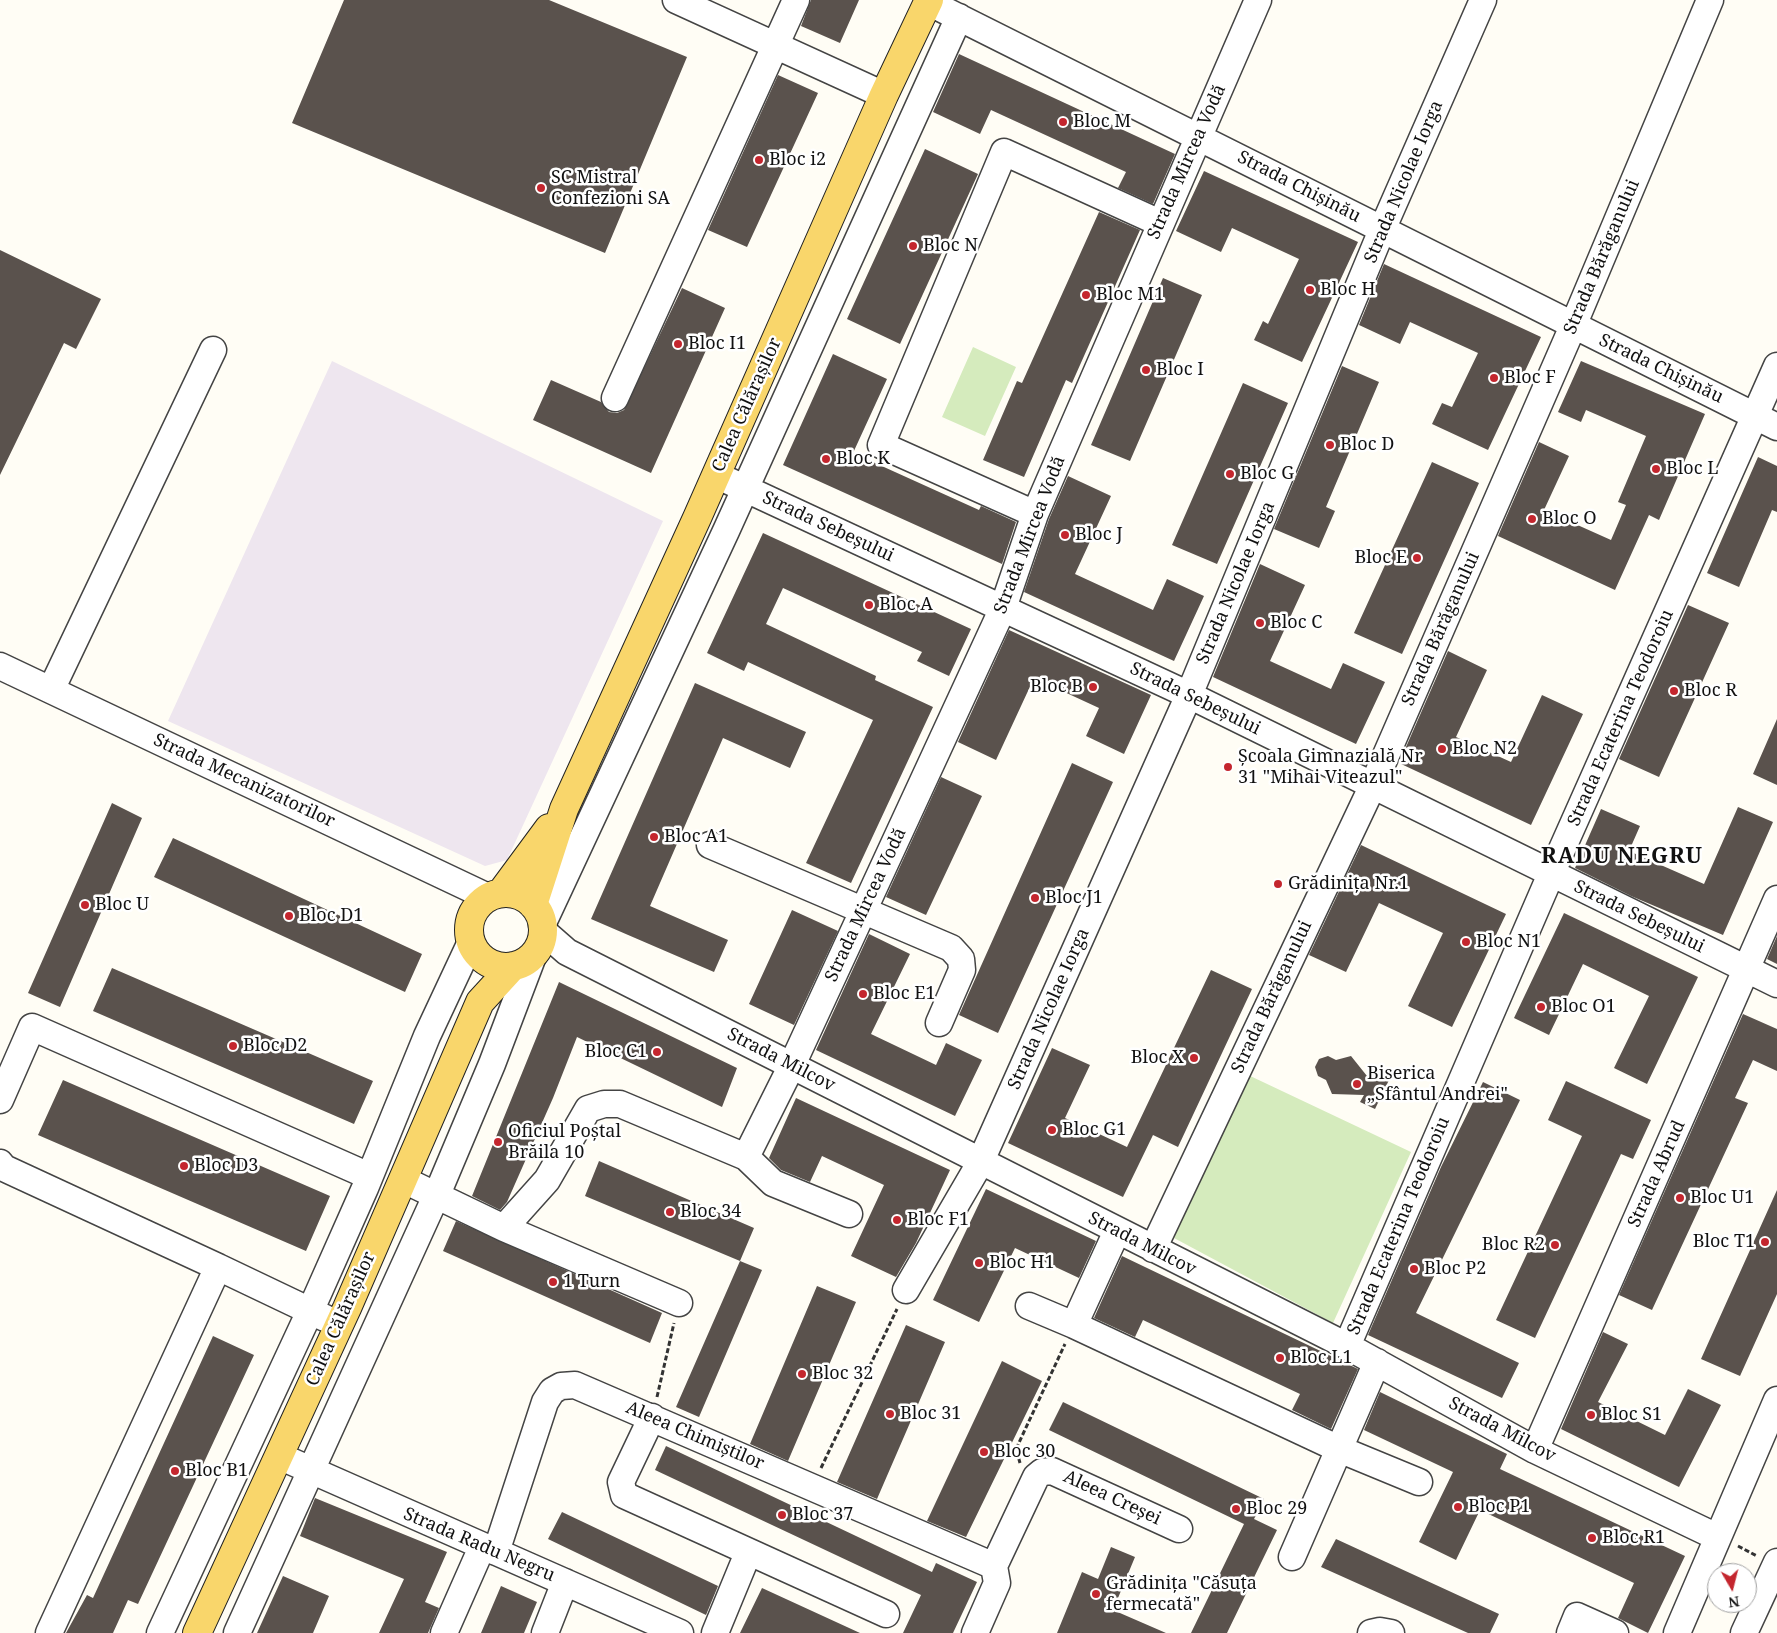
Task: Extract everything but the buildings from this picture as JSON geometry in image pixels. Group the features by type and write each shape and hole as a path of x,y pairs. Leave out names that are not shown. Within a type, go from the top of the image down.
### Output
{"main road":[{"name":"Calea Călărașilor","path":"197,1633 340,1324 480,1002 533,939 564,809 716,475 884,95 928,1"},
{"name":"Calea Călărașilor","path":"495,895 564,809"},
{"path":"495,895 524,898 533,939 492,964 473,947 470,922 476,908 495,895"},
{"name":"Calea Călărașilor","path":"473,947 480,1002"}],"street":[{"path":"676,0 884,95"},
{"path":"615,398 796,0"},
{"name":"Strada Mircea Vodă","path":"746,1157 792,1065 1004,608 1035,514 1258,0"},
{"name":"Strada Nicolae Iorga","path":"906,1290 980,1163 1189,695 1382,230 1483,0"},
{"name":"Strada Bărăganului","path":"1153,1250 1373,785 1573,326 1710,0"},
{"name":"Strada Chișinău","path":"928,1 1200,136 1573,326 1766,421"},
{"path":"237,1633 436,1196 492,1064 533,939 746,489 959,17"},
{"path":"1035,514 881,445 1004,152 1160,223"},
{"path":"51,690 213,350"},
{"name":"Strada Ecaterina Teodoroiu","path":"1347,1346 1551,874 1766,421 1777,366"},
{"name":"Strada Sebeșului","path":"716,475 1189,695 1777,984"},
{"name":"Strada Mecanizatorilor","path":"0,666 495,895"},
{"path":"710,845 862,912 951,948 960,959 962,970 939,1023"},
{"name":"Strada Abrud","path":"1535,1450 1777,899"},
{"name":"Strada Milcov","path":"533,939 567,952 792,1065 980,1163 1347,1346 1535,1450 1717,1537"},
{"path":"160,1633 309,1311 369,1176 427,1036 473,947"},
{"path":"0,1100 32,1027 369,1176"},
{"path":"504,1228 547,1180 588,1110 604,1104 620,1104 746,1157 773,1183 850,1214"},
{"path":"0,1163 4,1168 340,1324"},
{"path":"404,1180 504,1228 679,1303"},
{"path":"1074,1325 1117,1231"},
{"path":"49,1633 218,1267"},
{"path":"1029,1306 1074,1325 1339,1449 1420,1482"},
{"path":"1292,1557 1377,1362"},
{"name":"Aleea Chimiștilor","path":"489,1549 545,1402 552,1391 561,1386 575,1385 994,1566"},
{"path":"1677,1633 1777,1400"},
{"path":"652,1417 621,1482 624,1494 748,1553 886,1614"},
{"name":"Strada Radu Negru","path":"278,1456 680,1633"},
{"name":"Aleea Creșei","path":"975,1633 997,1583 994,1566 1036,1477 1042,1472 1052,1472 1179,1529"},
{"path":"444,1633 489,1549"},
{"path":"715,1633 748,1553"},
{"path":"1744,1633 1776,1565"},
{"path":"545,1633 565,1582"},
{"path":"1570,1633 1577,1616 1615,1633"},
{"path":"1371,1633 1380,1631 1391,1633"}],"path":[{"path":"812,1487 906,1290"},
{"path":"652,1417 679,1303"},
{"path":"1036,1477 1018,1462 1016,1449 1074,1325"},
{"path":"1717,1537 1776,1565"}],"shaded area":[{"path":"332,361 663,521 507,860 485,866 168,721"}],"green space":[{"path":"973,347 1016,367 985,436 942,417"},
{"path":"1246,1074 1411,1152 1333,1323 1174,1238"}],"place":[{"name":"Bloc M","path":"1063,122"},
{"name":"Bloc i2","path":"759,160"},
{"name":"SC Mistral Confezioni SA","path":"541,188"},
{"name":"Bloc N","path":"913,246"},
{"name":"Bloc H","path":"1310,290"},
{"name":"Bloc M1","path":"1086,295"},
{"name":"Bloc I1","path":"678,344"},
{"name":"Bloc I","path":"1146,370"},
{"name":"Bloc F","path":"1494,378"},
{"name":"Bloc D","path":"1330,445"},
{"name":"Bloc K","path":"826,459"},
{"name":"Bloc L","path":"1656,469"},
{"name":"Bloc G","path":"1230,474"},
{"name":"Bloc O","path":"1532,519"},
{"name":"Bloc J","path":"1065,535"},
{"name":"Bloc E","path":"1417,558"},
{"name":"Bloc A","path":"869,605"},
{"name":"Bloc C","path":"1260,623"},
{"name":"Bloc B","path":"1093,687"},
{"name":"Bloc R","path":"1674,691"},
{"name":"Bloc N2","path":"1442,749"},
{"name":"Școala Gimnazială Nr 31 \"Mihai Viteazul\"","path":"1228,767"},
{"name":"Bloc A1","path":"654,837"},
{"name":"Grădinița Nr.1","path":"1278,884"},
{"name":"Bloc J1","path":"1035,898"},
{"name":"Bloc U","path":"85,905"},
{"name":"Bloc D1","path":"289,916"},
{"name":"Bloc N1","path":"1466,942"},
{"name":"Bloc E1","path":"863,994"},
{"name":"Bloc O1","path":"1541,1007"},
{"name":"Bloc D2","path":"233,1046"},
{"name":"Bloc C1","path":"657,1052"},
{"name":"Bloc X","path":"1194,1058"},
{"name":"Biserica „Sfântul Andrei\"","path":"1357,1084"},
{"name":"Bloc G1","path":"1052,1130"},
{"name":"Oficiul Poștal Brăila 10","path":"498,1142"},
{"name":"Bloc D3","path":"184,1166"},
{"name":"Bloc U1","path":"1680,1198"},
{"name":"Bloc 34","path":"670,1212"},
{"name":"Bloc F1","path":"897,1220"},
{"name":"Bloc T1","path":"1765,1242"},
{"name":"Bloc R2","path":"1555,1245"},
{"name":"Bloc H1","path":"979,1263"},
{"name":"Bloc P2","path":"1414,1269"},
{"name":"1 Turn","path":"553,1282"},
{"name":"Bloc L1","path":"1280,1358"},
{"name":"Bloc 32","path":"802,1374"},
{"name":"Bloc 31","path":"890,1414"},
{"name":"Bloc S1","path":"1591,1415"},
{"name":"Bloc 30","path":"984,1452"},
{"name":"Bloc B1","path":"175,1471"},
{"name":"Bloc P1","path":"1458,1507"},
{"name":"Bloc 29","path":"1236,1509"},
{"name":"Bloc 37","path":"782,1515"},
{"name":"Bloc R1","path":"1592,1538"},
{"name":"Grădinița \"Căsuța fermecată\"","path":"1096,1594"}],"district":[{"name":"RADU NEGRU","path":"1622,857"}]}
